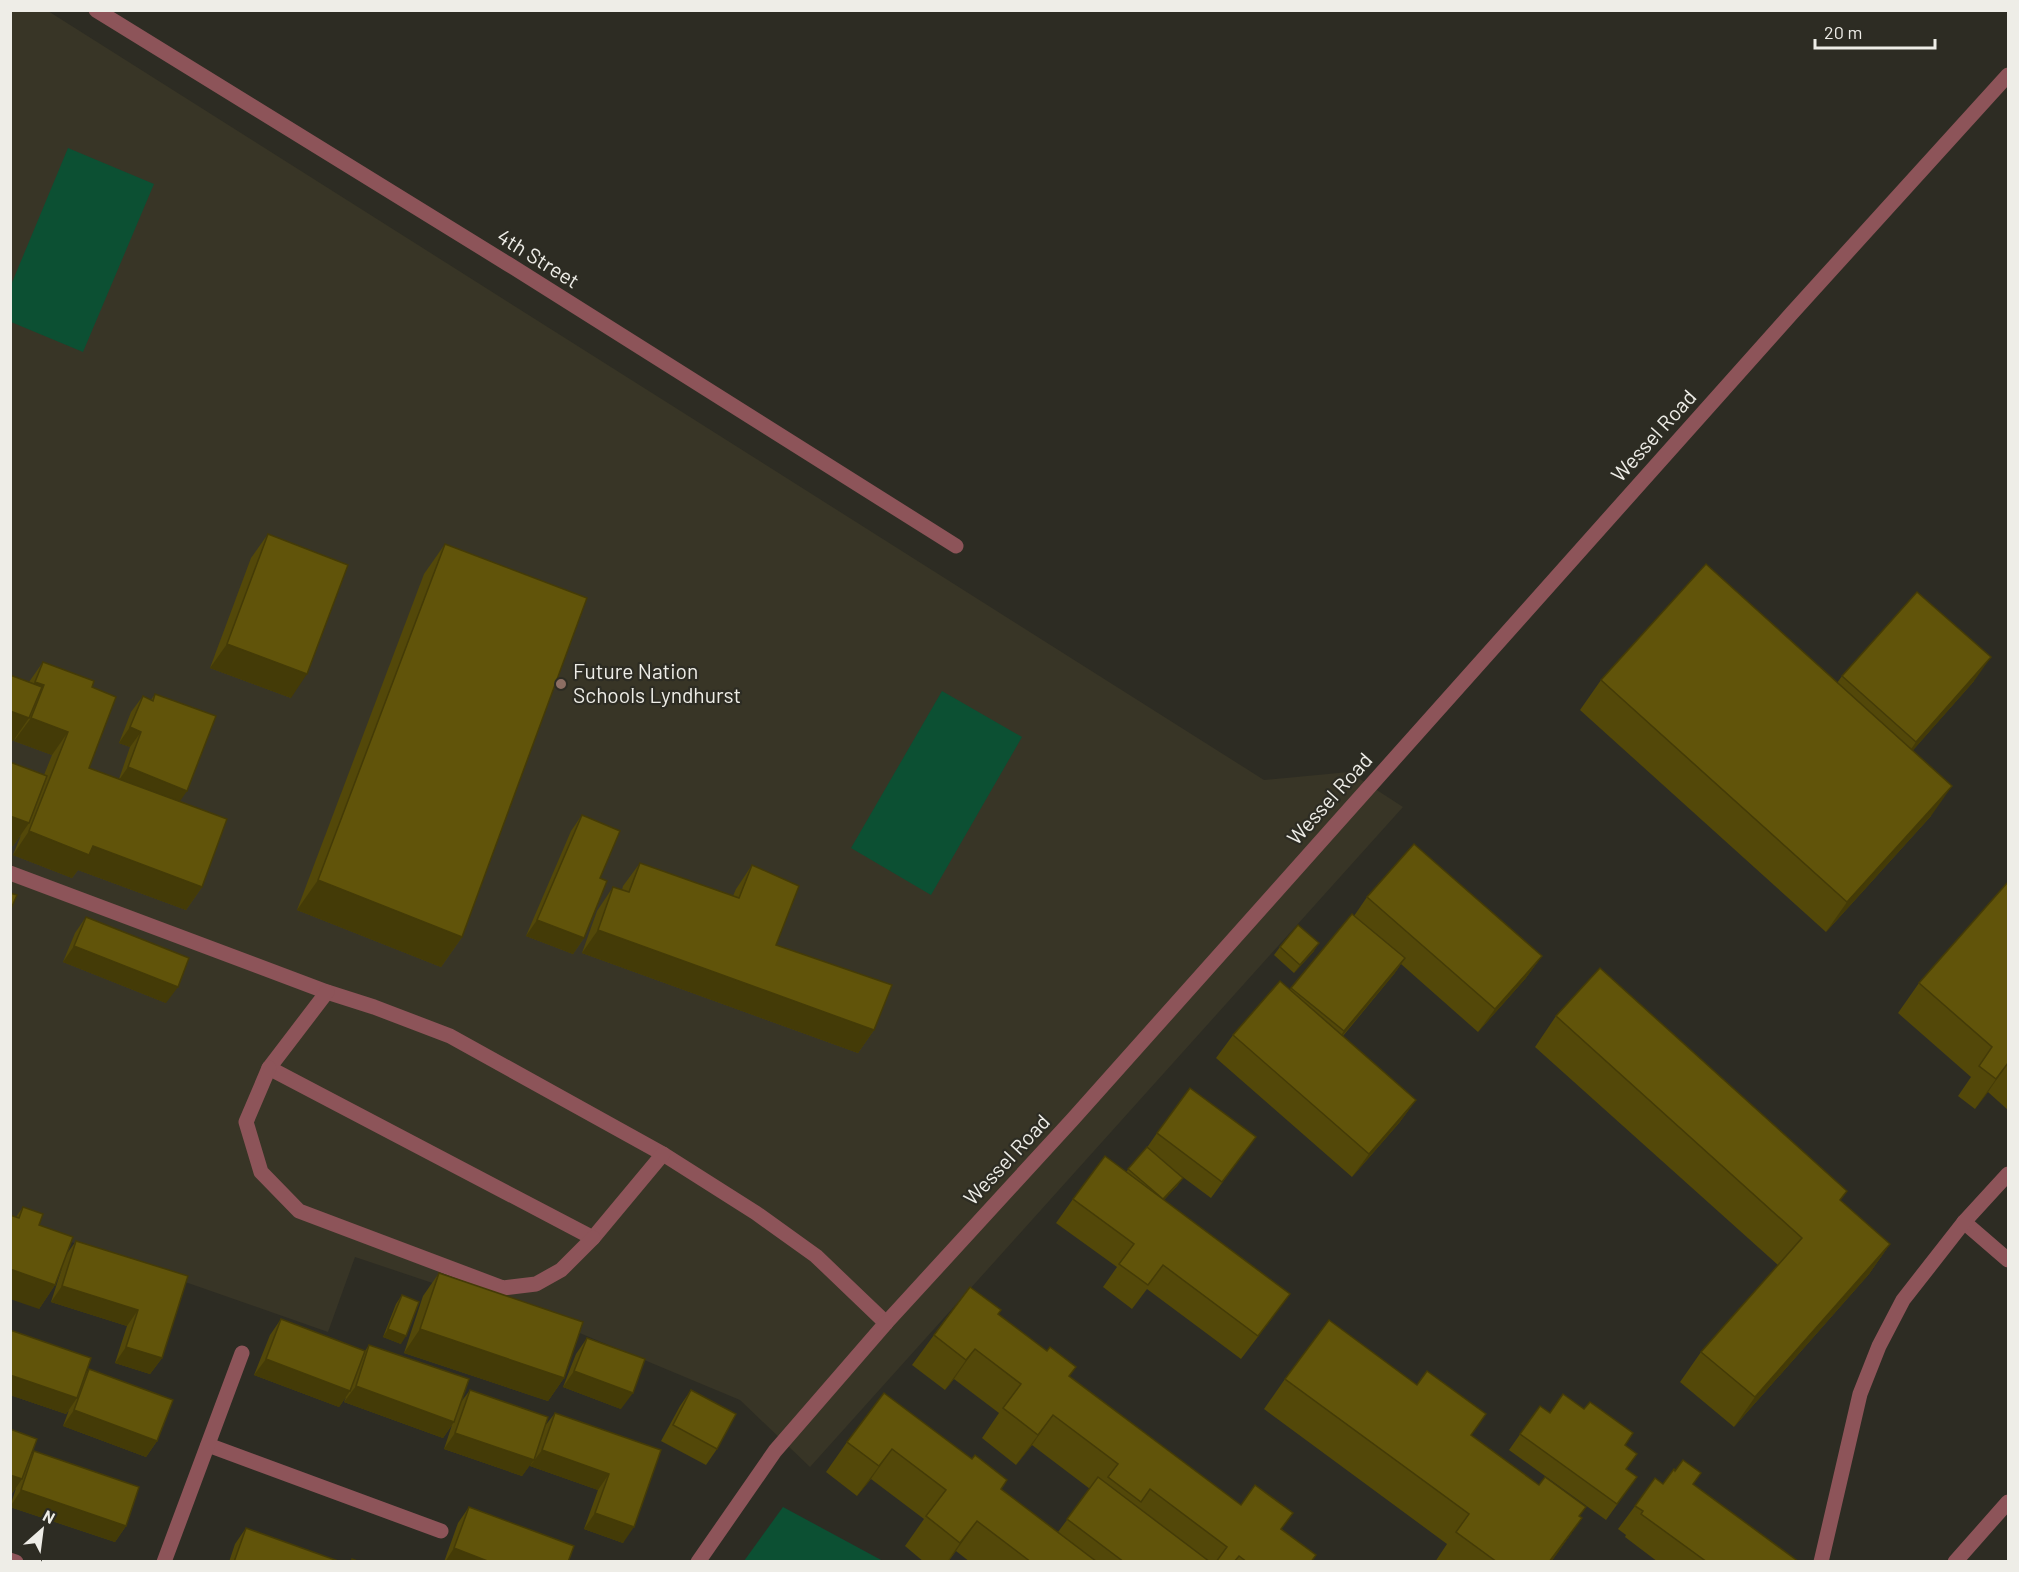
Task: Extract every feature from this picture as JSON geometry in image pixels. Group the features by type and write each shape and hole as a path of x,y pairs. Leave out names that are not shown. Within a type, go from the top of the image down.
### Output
{"street":[{"name":"4th Street","path":"96,10 498,258 956,546"},
{"name":"Wessel Road","path":"698,1562 775,1451 886,1323 1065,1128 1792,312 2008,75"},
{"path":"10,873 450,1036 663,1154 756,1213 816,1256 886,1323"},
{"path":"327,992 269,1068 246,1122 261,1172 299,1211 503,1288 536,1284 561,1270 593,1238 663,1154"},
{"path":"269,1068 593,1238"},
{"path":"1821,1562 1860,1394 1879,1346 1903,1300 1964,1222 2008,1174"},
{"path":"1964,1222 2008,1260"},
{"path":"164,1562 242,1353"},
{"path":"208,1445 441,1531"},
{"path":"1955,1562 2008,1502"},
{"path":"10,1560 15,1562"}],"shaded area":[{"name":"Future Nation Schools Lyndhurst","path":"11,11 48,11 1264,780 1349,772 1403,807 810,1467 740,1400 570,1329 355,1257 328,1332 11,1221"}],"green space":[{"path":"68,148 154,184 83,352 11,322 11,285"},
{"path":"942,691 1022,737 931,895 851,848"},
{"path":"783,1507 883,1561 744,1561"}],"building":[{"path":"268,534 348,565 307,674 227,644"},
{"path":"445,544 587,598 462,937 318,880"},
{"path":"1706,564 1952,786 1847,902 1601,680"},
{"path":"1917,592 1991,657 1916,742 1842,676"},
{"path":"43,662 94,681 92,687 116,697 89,768 227,819 202,887 93,846 89,855 29,831 68,732 31,718 44,685 35,682"},
{"path":"10,675 42,687 29,718 10,711"},
{"path":"155,694 216,716 187,791 128,767 141,732 130,727 143,696 153,701"},
{"path":"10,762 47,776 29,823 10,816"},
{"path":"582,815 620,831 600,878 607,881 584,938 537,920"},
{"path":"1414,844 1542,956 1495,1009 1367,897"},
{"path":"640,863 739,898 752,865 799,886 776,945 892,985 874,1030 598,930 613,887 629,892"},
{"path":"2008,882 2008,1063 1996,1079 1979,1066 1992,1047 1919,983"},
{"path":"10,893 17,895 10,911"},
{"path":"1352,914 1405,958 1344,1031 1291,988"},
{"path":"86,917 189,958 178,987 74,946"},
{"path":"1298,925 1319,943 1300,965 1280,947"},
{"path":"1600,968 1847,1191 1840,1200 1890,1244 1755,1397 1701,1352 1802,1238 1556,1016"},
{"path":"1280,981 1416,1100 1369,1154 1233,1035"},
{"path":"1190,1088 1256,1137 1222,1182 1157,1133"},
{"path":"1147,1147 1183,1178 1163,1199 1128,1169"},
{"path":"1105,1156 1290,1294 1258,1336 1163,1265 1148,1285 1119,1264 1134,1244 1073,1199"},
{"path":"23,1207 43,1214 39,1225 73,1237 55,1285 10,1269 10,1215 19,1218"},
{"path":"76,1241 188,1276 162,1358 126,1347 138,1310 62,1286"},
{"path":"439,1273 583,1322 564,1378 420,1329"},
{"path":"970,1287 1001,1310 998,1314 1047,1351 1050,1347 1076,1367 1069,1376 1241,1505 1255,1485 1293,1513 1281,1529 1316,1555 1311,1562 1247,1562 1239,1556 1234,1562 1216,1562 1227,1547 1150,1489 1141,1502 1108,1477 1118,1464 1053,1415 1038,1435 1003,1408 1021,1384 975,1349 966,1360 934,1335"},
{"path":"402,1295 419,1302 406,1336 388,1329"},
{"path":"281,1319 365,1351 350,1391 266,1359"},
{"path":"1329,1320 1417,1385 1427,1371 1486,1414 1471,1435 1539,1485 1545,1477 1586,1507 1579,1516 1582,1518 1549,1562 1497,1562 1456,1532 1469,1514 1285,1379"},
{"path":"10,1330 91,1358 77,1398 10,1375"},
{"path":"587,1338 645,1359 633,1393 574,1371"},
{"path":"369,1345 469,1379 454,1422 356,1386"},
{"path":"89,1369 173,1400 157,1441 74,1410"},
{"path":"470,1390 548,1417 534,1460 455,1433"},
{"path":"691,1390 736,1414 717,1449 673,1425"},
{"path":"884,1393 972,1459 975,1455 1007,1480 1001,1489 1097,1562 1031,1562 977,1521 960,1543 926,1516 946,1490 892,1449 879,1466 847,1442"},
{"path":"1563,1394 1584,1409 1590,1402 1633,1433 1625,1445 1637,1454 1626,1469 1637,1477 1617,1504 1520,1434 1540,1406 1550,1413"},
{"path":"555,1413 661,1450 634,1527 595,1513 609,1474 542,1450"},
{"path":"10,1429 37,1439 22,1479 10,1475"},
{"path":"34,1451 139,1487 126,1526 21,1490"},
{"path":"1683,1460 1701,1473 1693,1484 1799,1562 1707,1562 1641,1514 1643,1511 1635,1506 1655,1478 1663,1484"},
{"path":"1098,1477 1210,1562 1124,1562 1067,1519"},
{"path":"469,1507 574,1546 568,1562 490,1562 454,1548"},
{"path":"246,1528 341,1562 234,1562"}],"place":[{"name":"Future Nation Schools Lyndhurst","path":"561,684"}]}
